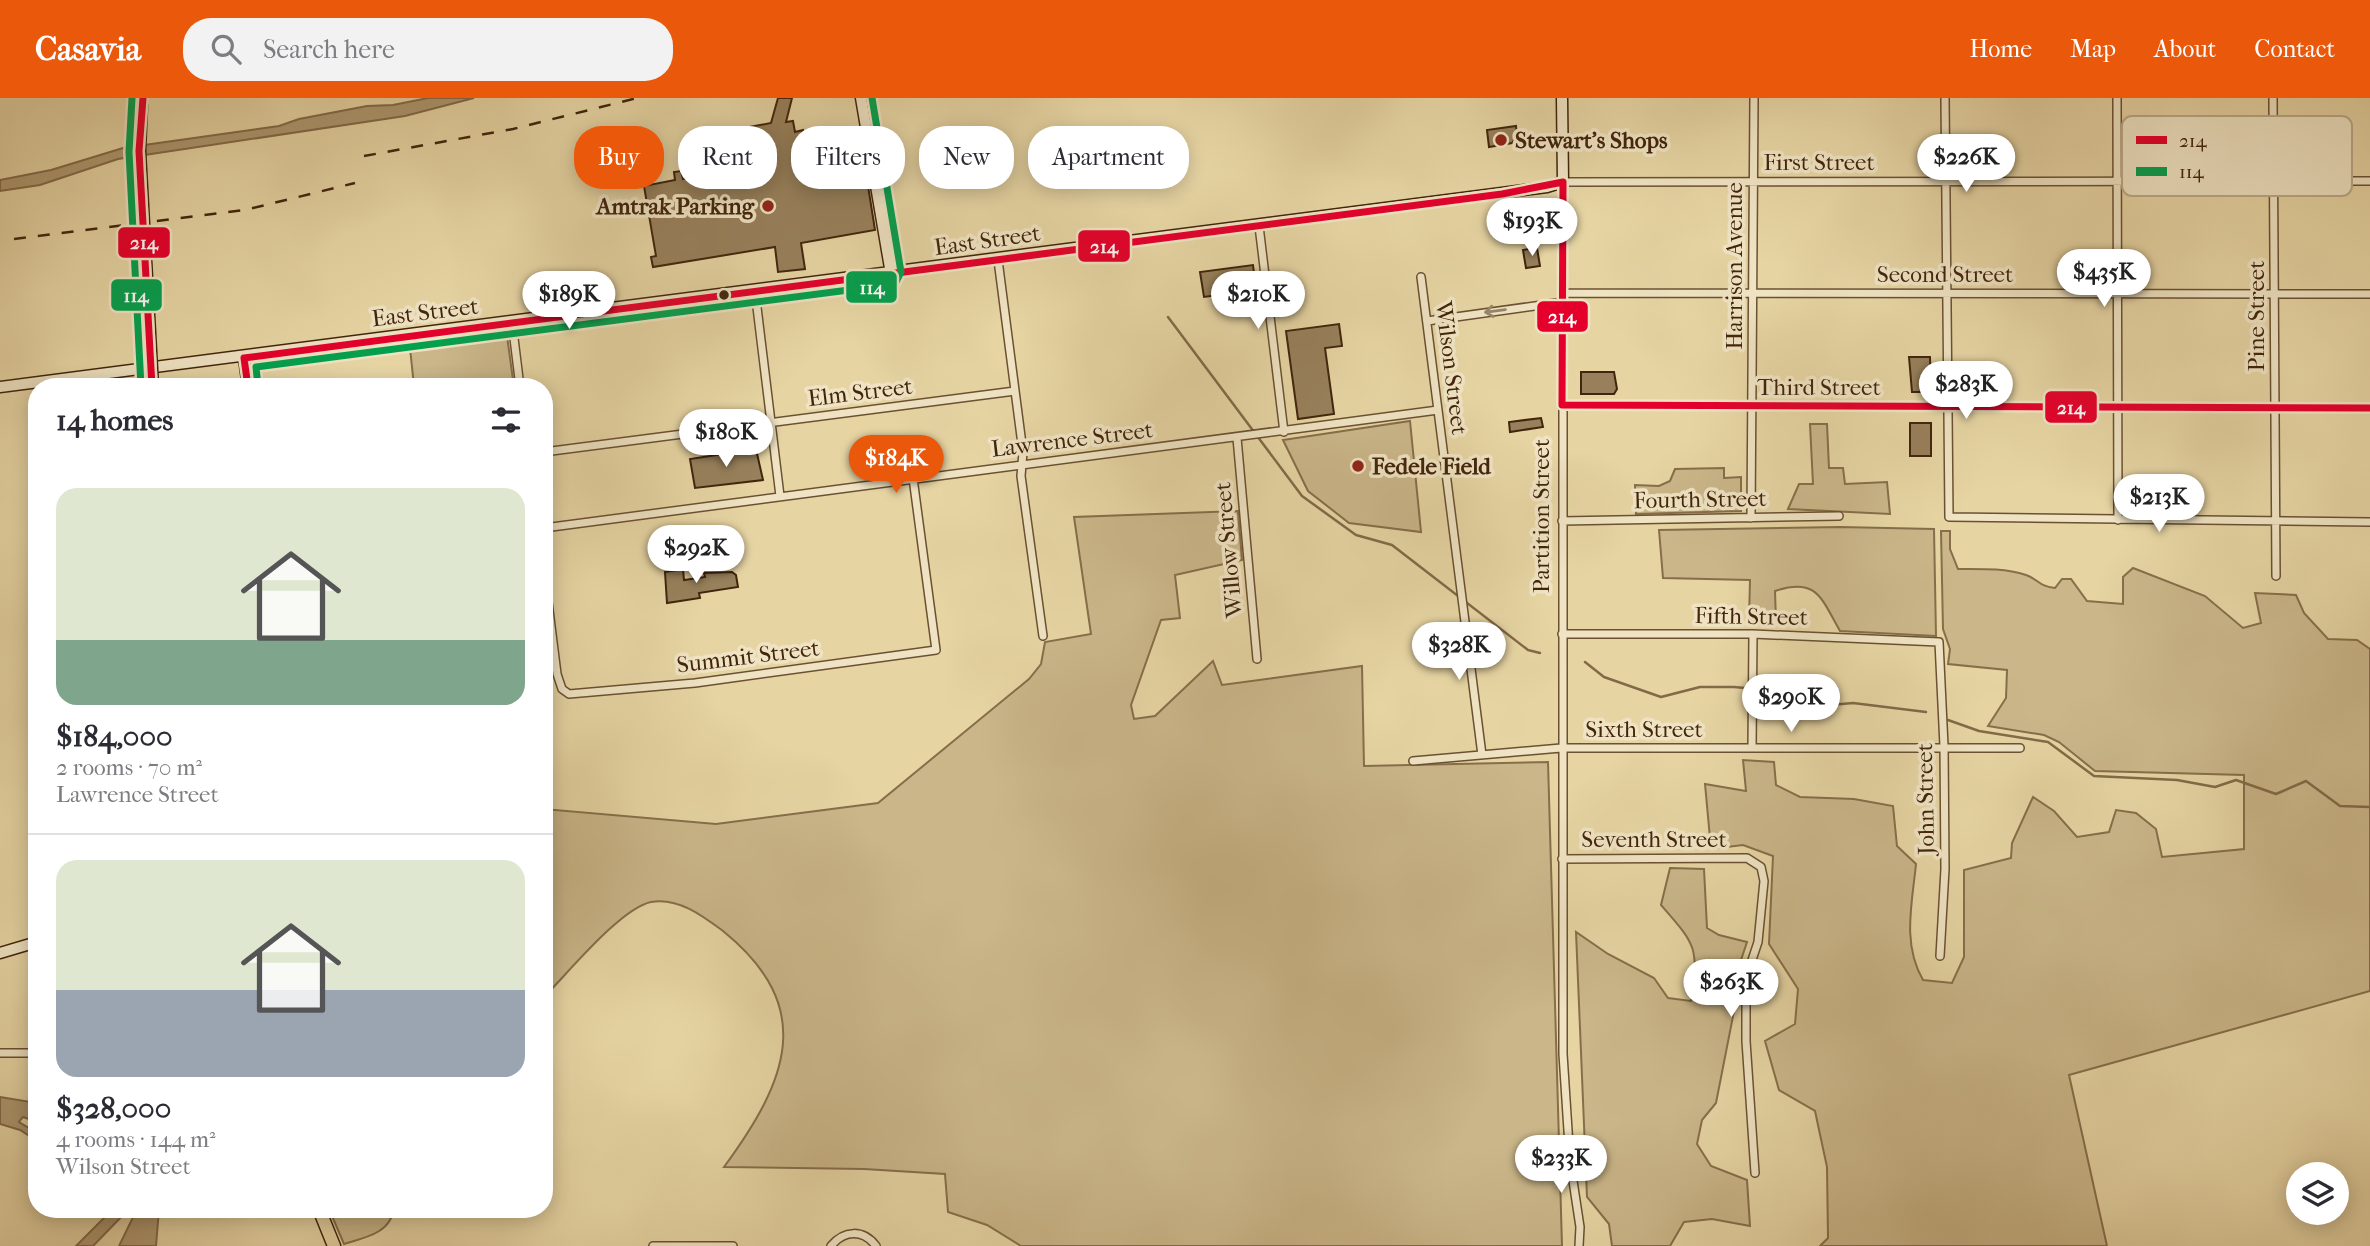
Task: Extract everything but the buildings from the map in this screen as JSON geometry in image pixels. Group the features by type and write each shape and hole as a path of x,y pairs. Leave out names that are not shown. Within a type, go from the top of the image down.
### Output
{"main road":[{"path":"142,101 139,150 152,378"},
{"path":"323,1218 334,1246"}],"street":[{"path":"861,98 891,274"},
{"name":"Partition Street","path":"1562,98 1563,1054 1569,1144 1580,1227 1579,1246"},
{"name":"Harrison Avenue","path":"1751,518 1754,98"},
{"path":"1945,98 1949,517 2370,522"},
{"path":"2117,98 2118,520"},
{"name":"Pine Street","path":"2273,98 2273,116"},
{"name":"First Street","path":"1563,182 2122,180"},
{"name":"First Street","path":"2352,181 2370,181"},
{"name":"East Street","path":"76,378 1259,226 1547,187 1563,182"},
{"name":"Pine Street","path":"2275,196 2276,576"},
{"path":"1259,226 1284,432"},
{"path":"998,260 1043,636"},
{"name":"Wilson Street","path":"1421,277 1482,755"},
{"path":"755,291 780,496"},
{"name":"Second Street","path":"1563,293 2370,294"},
{"path":"1427,321 1563,302"},
{"path":"512,322 519,378"},
{"path":"244,358 247,378"},
{"name":"East Street","path":"0,387 28,384"},
{"name":"Elm Street","path":"553,451 1015,391"},
{"name":"Third Street","path":"1562,405 2370,408"},
{"name":"Lawrence Street","path":"553,527 1438,410"},
{"name":"Willow Street","path":"1241,437 1257,659"},
{"name":"Summit Street","path":"553,648 556,674 565,692 580,694 695,683 936,650 912,478"},
{"name":"Fourth Street","path":"1562,521 1839,516"},
{"name":"Fifth Street","path":"1562,634 1753,634 1939,642"},
{"path":"1752,748 1753,634"},
{"name":"John Street","path":"1939,642 1944,746 1945,869 1940,956"},
{"name":"Sixth Street","path":"1413,761 1561,748 2020,748"},
{"name":"Seventh Street","path":"1562,859 1747,858 1761,867 1764,881 1758,942 1746,978 1746,1041 1755,1173"},
{"path":"0,953 28,945"},
{"path":"0,1053 28,1053"},
{"path":"831,1246 837,1238 855,1233 864,1235 876,1246"},
{"path":"653,1246 733,1246"}],"shaded area":[{"path":"428,98 474,98 405,116 118,159 40,185 0,191 0,180 51,170 123,148 279,126 299,119 367,106 393,105"},
{"path":"507,336 513,378 413,378 410,348"},
{"name":"Fedele Field","path":"1410,421 1421,532 1349,523 1308,491 1283,440"},
{"path":"1810,424 1827,424 1829,468 1843,468 1845,484 1887,482 1890,514 1788,509 1799,484 1813,484"},
{"path":"1724,468 1724,478 1741,477 1741,511 1636,514 1635,485 1659,486 1670,481 1675,469"},
{"path":"1238,511 1242,560 1175,575 1180,618 1161,620 1131,705 1134,719 1155,716 1213,661 1222,685 1362,666 1364,766 1548,762 1562,1246 1021,1246 987,1225 948,1212 945,1174 864,1169 724,1167 764,1105 776,1075 783,1046 782,1017 772,988 753,960 723,931 690,909 661,901 639,907 610,928 553,987 553,810 716,824 878,803 1029,679 1041,664 1045,642 1091,634 1074,517"},
{"path":"1840,527 1934,529 1936,636 1840,631 1816,593 1800,587 1775,591 1776,621 1749,620 1750,580 1663,578 1659,530"},
{"path":"1941,531 1950,531 1950,549 1958,569 1992,569 2018,573 2055,588 2062,579 2071,579 2087,601 2123,604 2123,577 2133,568 2205,596 2243,628 2261,623 2255,593 2296,595 2304,613 2328,639 2357,640 2370,649 2370,991 2069,1075 2107,1246 1820,1246 1828,1238 1827,1167 1815,1111 1779,1090 1765,1041 1795,1024 1798,989 1769,944 1773,856 1743,845 1711,849 1705,784 1746,791 1743,760 1774,762 1776,785 1800,797 1854,799 1893,806 1897,846 1916,864 1910,924 1912,952 1923,980 1952,983 1964,957 1964,870 2011,858 2012,843 2033,797 2054,811 2077,837 2109,832 2116,810 2136,813 2156,829 2162,857 2244,849 2244,775 2095,771 2059,742 2044,735 1988,726 2006,698 2007,670 1948,664 1950,649 1943,629"},
{"path":"1670,868 1704,869 1707,928 1719,935 1747,942 1740,963 1735,1006 1716,1103 1702,1120 1697,1144 1711,1166 1747,1180 1750,1226 1712,1219 1684,1222 1670,1246 1612,1246 1609,1224 1587,1197 1576,932 1608,954 1654,978 1668,998 1691,1001 1695,969 1692,948 1682,929 1661,905"},
{"path":"0,1097 28,1102 28,1119 23,1117 19,1122 28,1128 28,1135 0,1124"},
{"path":"104,1218 120,1218 93,1246 76,1246"},
{"path":"133,1218 158,1218 156,1246 119,1246"},
{"path":"333,1218 391,1218 388,1224 368,1237 344,1244"}],"waterway":[{"path":"1168,317 1302,496 1356,535 1392,545 1528,650 1540,653"},
{"path":"1585,662 1604,677 1661,697 1700,687 1734,687 1779,691 1819,706 1853,703 1926,712"},
{"path":"1948,720 1979,731 2048,742 2094,776 2177,780 2215,787 2236,780 2276,794 2306,781 2340,806 2370,807"}],"railway":[{"path":"364,156 513,129 637,98"},
{"path":"14,239 245,210 355,183"}],"transit line":[{"name":"114","path":"132,98 129,152 141,378"},
{"name":"214","path":"143,98 139,151 152,378"},
{"name":"114","path":"257,378 256,367 895,284 901,272 872,98"},
{"name":"214","path":"247,378 244,358 1502,194 1563,182 1562,405 2370,408"}],"place":[{"name":"Stewart's Shops","path":"1501,140"},
{"name":"Amtrak Parking","path":"768,206"},
{"name":"Fedele Field","path":"1358,466"}]}
